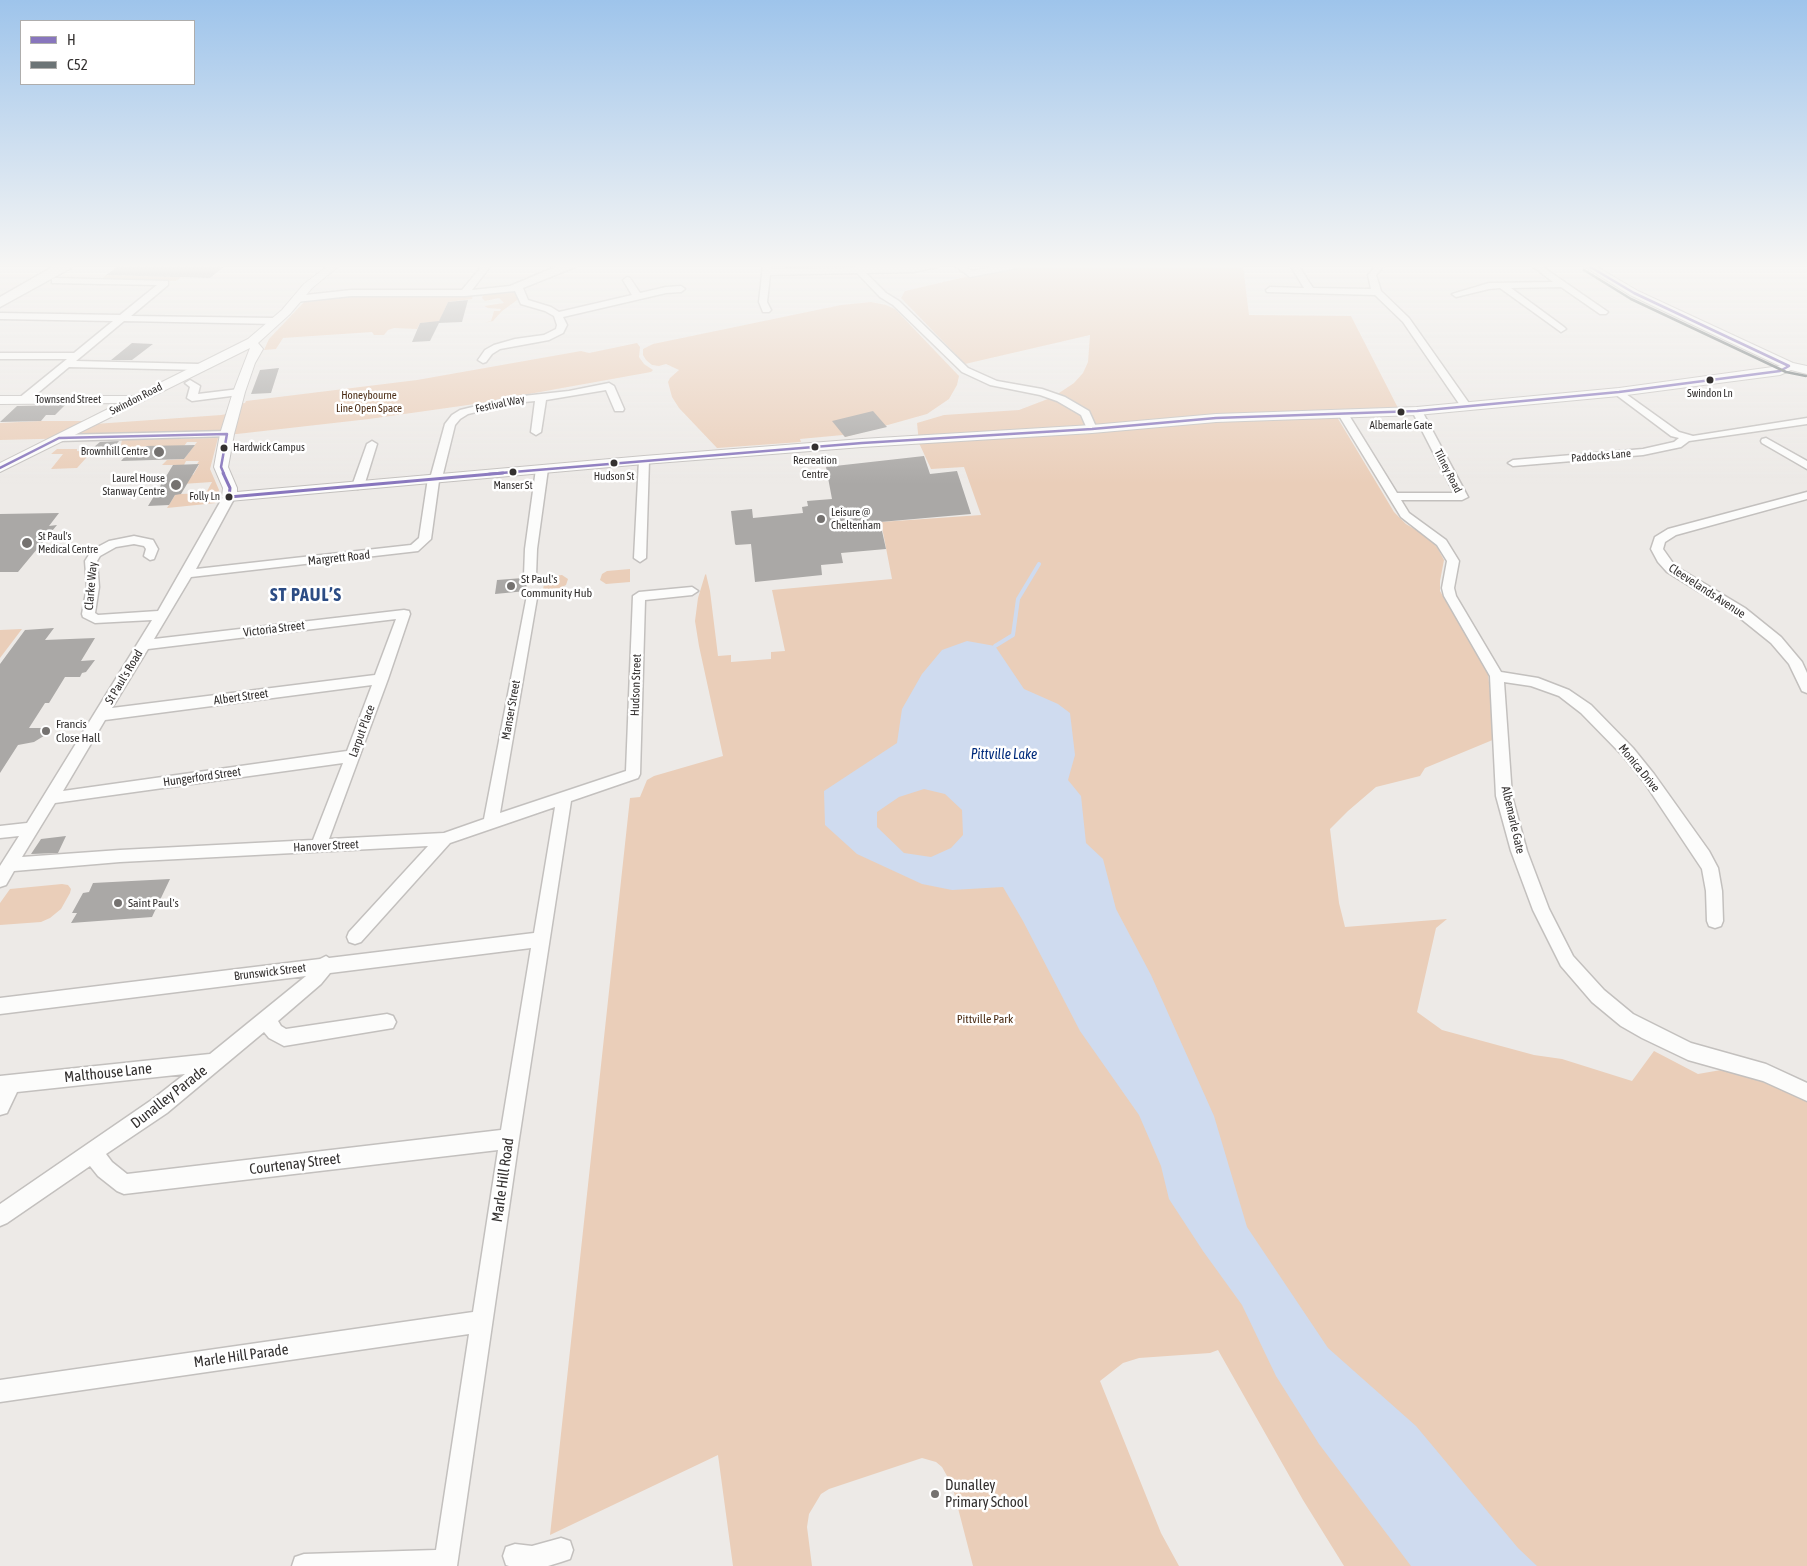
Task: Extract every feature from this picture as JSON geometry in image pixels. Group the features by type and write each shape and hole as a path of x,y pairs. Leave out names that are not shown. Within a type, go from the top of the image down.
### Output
{"street":[{"path":"23,400 98,338"},
{"name":"Swindon Road","path":"0,468 256,338"},
{"path":"483,360 492,350 506,344 545,338"},
{"path":"932,338 965,370 994,383 1037,391 1061,399 1085,413 1092,429"},
{"path":"1419,338 1466,406"},
{"path":"1733,338 1781,360 1789,366 1807,370"},
{"path":"252,342 257,349 249,363 227,434 221,467 230,488 229,497 542,468 862,443 1092,429 1216,418 1343,414 1466,406 1620,392 1780,371 1789,366"},
{"path":"0,356 76,356"},
{"path":"66,364 199,367"},
{"path":"190,383 194,386 192,398 240,392"},
{"name":"Festival Way","path":"435,478 450,424 456,417 469,410 498,403 609,386 619,409"},
{"name":"Paddocks Lane","path":"1620,392 1675,434 1699,440 1807,421"},
{"path":"536,432 541,397"},
{"name":"Townsend Street","path":"0,400 136,399"},
{"name":"Tilney Road","path":"1392,496 1462,497 1417,410"},
{"name":"Albemarle Gate","path":"1343,414 1392,496 1409,519 1435,536 1447,550 1454,564 1448,588 1450,596 1497,676 1504,796 1519,851 1541,910 1567,961 1576,973 1612,1008 1648,1032 1688,1050 1766,1073 1807,1092"},
{"path":"59,438 227,434"},
{"name":"Paddocks Lane","path":"1513,463 1643,452 1672,446 1687,438"},
{"path":"1766,441 1807,466"},
{"path":"358,486 372,444"},
{"path":"640,558 644,460"},
{"path":"530,576 531,549 542,468"},
{"name":"Margrett Road","path":"187,574 414,548 425,539 435,478"},
{"name":"Cleevelands Avenue","path":"1807,495 1672,532 1659,540 1657,549 1662,559 1671,569 1740,611 1776,640 1795,662 1807,688"},
{"name":"St Paul's Road","path":"0,880 187,574 229,497"},
{"name":"Clarke Way","path":"150,556 152,549 149,543 134,540 113,544 96,554 90,561 92,587 88,614 95,619 162,615"},
{"name":"Hudson Street","path":"633,774 639,596 692,591"},
{"name":"Manser Street","path":"491,822 531,598"},
{"name":"Victoria Street","path":"144,645 404,614"},
{"name":"Larput Place","path":"318,847 404,614"},
{"name":"Monica Drive","path":"1497,676 1533,681 1564,693 1586,709 1628,752 1649,778 1703,856 1711,876 1715,921"},
{"name":"Albert Street","path":"101,716 381,678"},
{"name":"Hungerford Street","path":"51,798 353,756"},
{"name":"Hanover Street","path":"10,865 120,856 444,839 633,774"},
{"name":"Marle Hill Road","path":"304,1566 446,1562 509,1139 564,799"},
{"path":"0,832 33,828"},
{"path":"355,937 444,839"},
{"name":"Brunswick Street","path":"0,1006 326,964 541,939"},
{"name":"Dunalley Parade","path":"0,1216 160,1106 315,979 326,964"},
{"path":"266,1020 275,1032 284,1038 387,1022"},
{"name":"Malthouse Lane","path":"5,1084 215,1062"},
{"path":"0,1106 5,1084"},
{"name":"Courtenay Street","path":"93,1153 105,1169 124,1184 509,1139"},
{"name":"Marle Hill Parade","path":"0,1391 482,1320"},
{"path":"526,1560 561,1550"}],"green space":[{"path":"283,338 276,349 264,350 269,339"},
{"path":"682,338 923,338 959,376 957,385 949,399 927,414 845,437 843,435 800,439 801,442 717,448 679,408 672,397 668,382 679,370 666,364 652,365 646,360 643,355 643,349 653,344"},
{"name":"Pittville Park","path":"940,338 1077,338 965,364"},
{"name":"Pittville Park","path":"1090,338 1362,338 1398,408 1334,412 1394,512 1406,524 1426,536 1437,547 1444,560 1440,591 1488,673 1495,739 1425,768 1420,776 1376,787 1330,829 1339,903 1345,927 1447,919 1436,928 1417,1012 1442,1030 1534,1055 1562,1059 1632,1081 1654,1051 1698,1074 1744,1066 1807,1092 1807,1566 1344,1566 1303,1500 1218,1350 1210,1353 1139,1358 1123,1363 1100,1381 1161,1533 1179,1566 973,1566 952,1485 942,1467 936,1462 922,1458 829,1489 821,1494 809,1514 807,1527 812,1566 733,1566 718,1455 550,1535 630,798 640,797 647,780 654,776 723,756 695,621 698,598 705,575 710,591 718,656 731,655 731,662 771,659 771,652 785,651 772,590 892,579 881,522 981,515 964,467 931,469 919,443 917,423 944,415 1019,410 1053,397 1074,383 1083,373 1088,362"},
{"name":"Honeybourne Line Open Space","path":"637,343 640,347 639,357 644,364 653,370 651,372 468,405 369,419 237,434 0,440 0,423 81,421 95,424 221,415 233,413 236,404 245,403 246,401 417,380 581,351 589,353"},
{"path":"218,438 210,469 219,490 216,503 167,508 177,492 181,494 206,493 212,482 182,484 188,475 193,475 199,465 197,464 199,461 186,461 184,465 162,465 167,460 184,459 197,442 187,442 182,449 146,446 126,455 105,456 105,451 120,449 122,440"},
{"path":"57,449 77,449 77,451 88,452 83,457 87,457 77,468 51,469 63,454 51,454"},
{"path":"630,569 630,582 606,584 600,580 602,574 607,571"},
{"path":"562,575 568,579 566,585 560,588 543,590 545,577"},
{"path":"22,629 0,658 0,630"},
{"path":"68,885 71,889 70,893 61,909 50,918 41,922 0,925 0,903 10,889"}],"water":[{"name":"Pittville Lake","path":"967,641 995,646 1024,689 1058,704 1070,713 1075,755 1068,780 1081,796 1086,843 1103,859 1116,909 1151,975 1214,1116 1247,1227 1328,1348 1416,1426 1518,1548 1537,1566 1411,1566 1319,1444 1276,1376 1242,1305 1169,1199 1161,1166 1139,1115 1080,1031 1023,921 1003,887 952,890 922,884 857,854 825,825 824,791 897,743 902,709 922,674 942,650","holes":["924,789 945,794 962,810 963,835 951,848 931,857 904,853 877,827 877,812 899,797"]}],"building":[{"path":"414,338 431,338 430,341 412,342"},
{"path":"132,343 153,344 132,360 111,360"},
{"path":"279,368 271,393 251,394 260,370"},
{"path":"65,405 55,415 46,415 41,421 0,422 17,406"},
{"path":"873,411 887,427 845,437 832,421"},
{"path":"119,441 109,453 82,457 100,442"},
{"name":"Brownhill Centre","path":"195,445 184,459 121,461 132,448"},
{"name":"Leisure @ Cheltenham","path":"924,456 930,474 957,471 971,514 880,522 886,549 841,553 843,563 821,565 822,575 755,582 751,544 735,544 731,511 752,509 753,518 803,513 802,507 808,506 807,501 832,499 826,467"},
{"path":"199,464 181,494 175,495 169,505 148,506 173,465"},
{"name":"St Paul's Medical Centre","path":"59,513 49,526 57,525 18,572 0,572 0,514"},
{"name":"St Paul's Community Hub","path":"523,578 527,580 526,591 495,594 497,580"},
{"path":"54,628 45,640 95,638 81,661 95,660 80,677 65,677 49,703 45,703 29,728 41,728 47,734 34,742 18,745 0,773 0,664 25,630"},
{"path":"66,836 58,853 31,854 41,839"},
{"name":"Saint Paul's","path":"170,879 152,917 71,923 77,913 72,913 83,893 89,892 93,883"}],"waterway":[{"path":"995,646 1013,635 1018,599 1039,564"}],"transit line":[{"name":"C52","path":"1714,338 1786,372 1806,376"},
{"name":"H","path":"0,468 59,438 227,434 221,467 230,488 229,497 644,460 862,443 1092,429 1216,418 1417,411 1619,392 1780,371 1789,366 1730,338"}],"place":[{"name":"Swindon Ln","path":"1710,380"},
{"name":"Albemarle Gate","path":"1401,412"},
{"name":"Recreation Centre","path":"815,447"},
{"name":"Hardwick Campus","path":"224,448"},
{"name":"Brownhill Centre","path":"159,452"},
{"name":"Hudson St","path":"614,463"},
{"name":"Manser St","path":"513,472"},
{"name":"Laurel House Stanway Centre","path":"176,485"},
{"name":"Folly Ln","path":"229,497"},
{"name":"Leisure @ Cheltenham","path":"821,519"},
{"name":"St Paul's Medical Centre","path":"27,543"},
{"name":"St Paul's Community Hub","path":"511,586"},
{"name":"Francis Close Hall","path":"46,731"},
{"name":"Saint Paul's","path":"118,903"},
{"name":"Dunalley Primary School","path":"935,1494"}],"district":[{"name":"ST PAUL’S","path":"306,595"}]}
